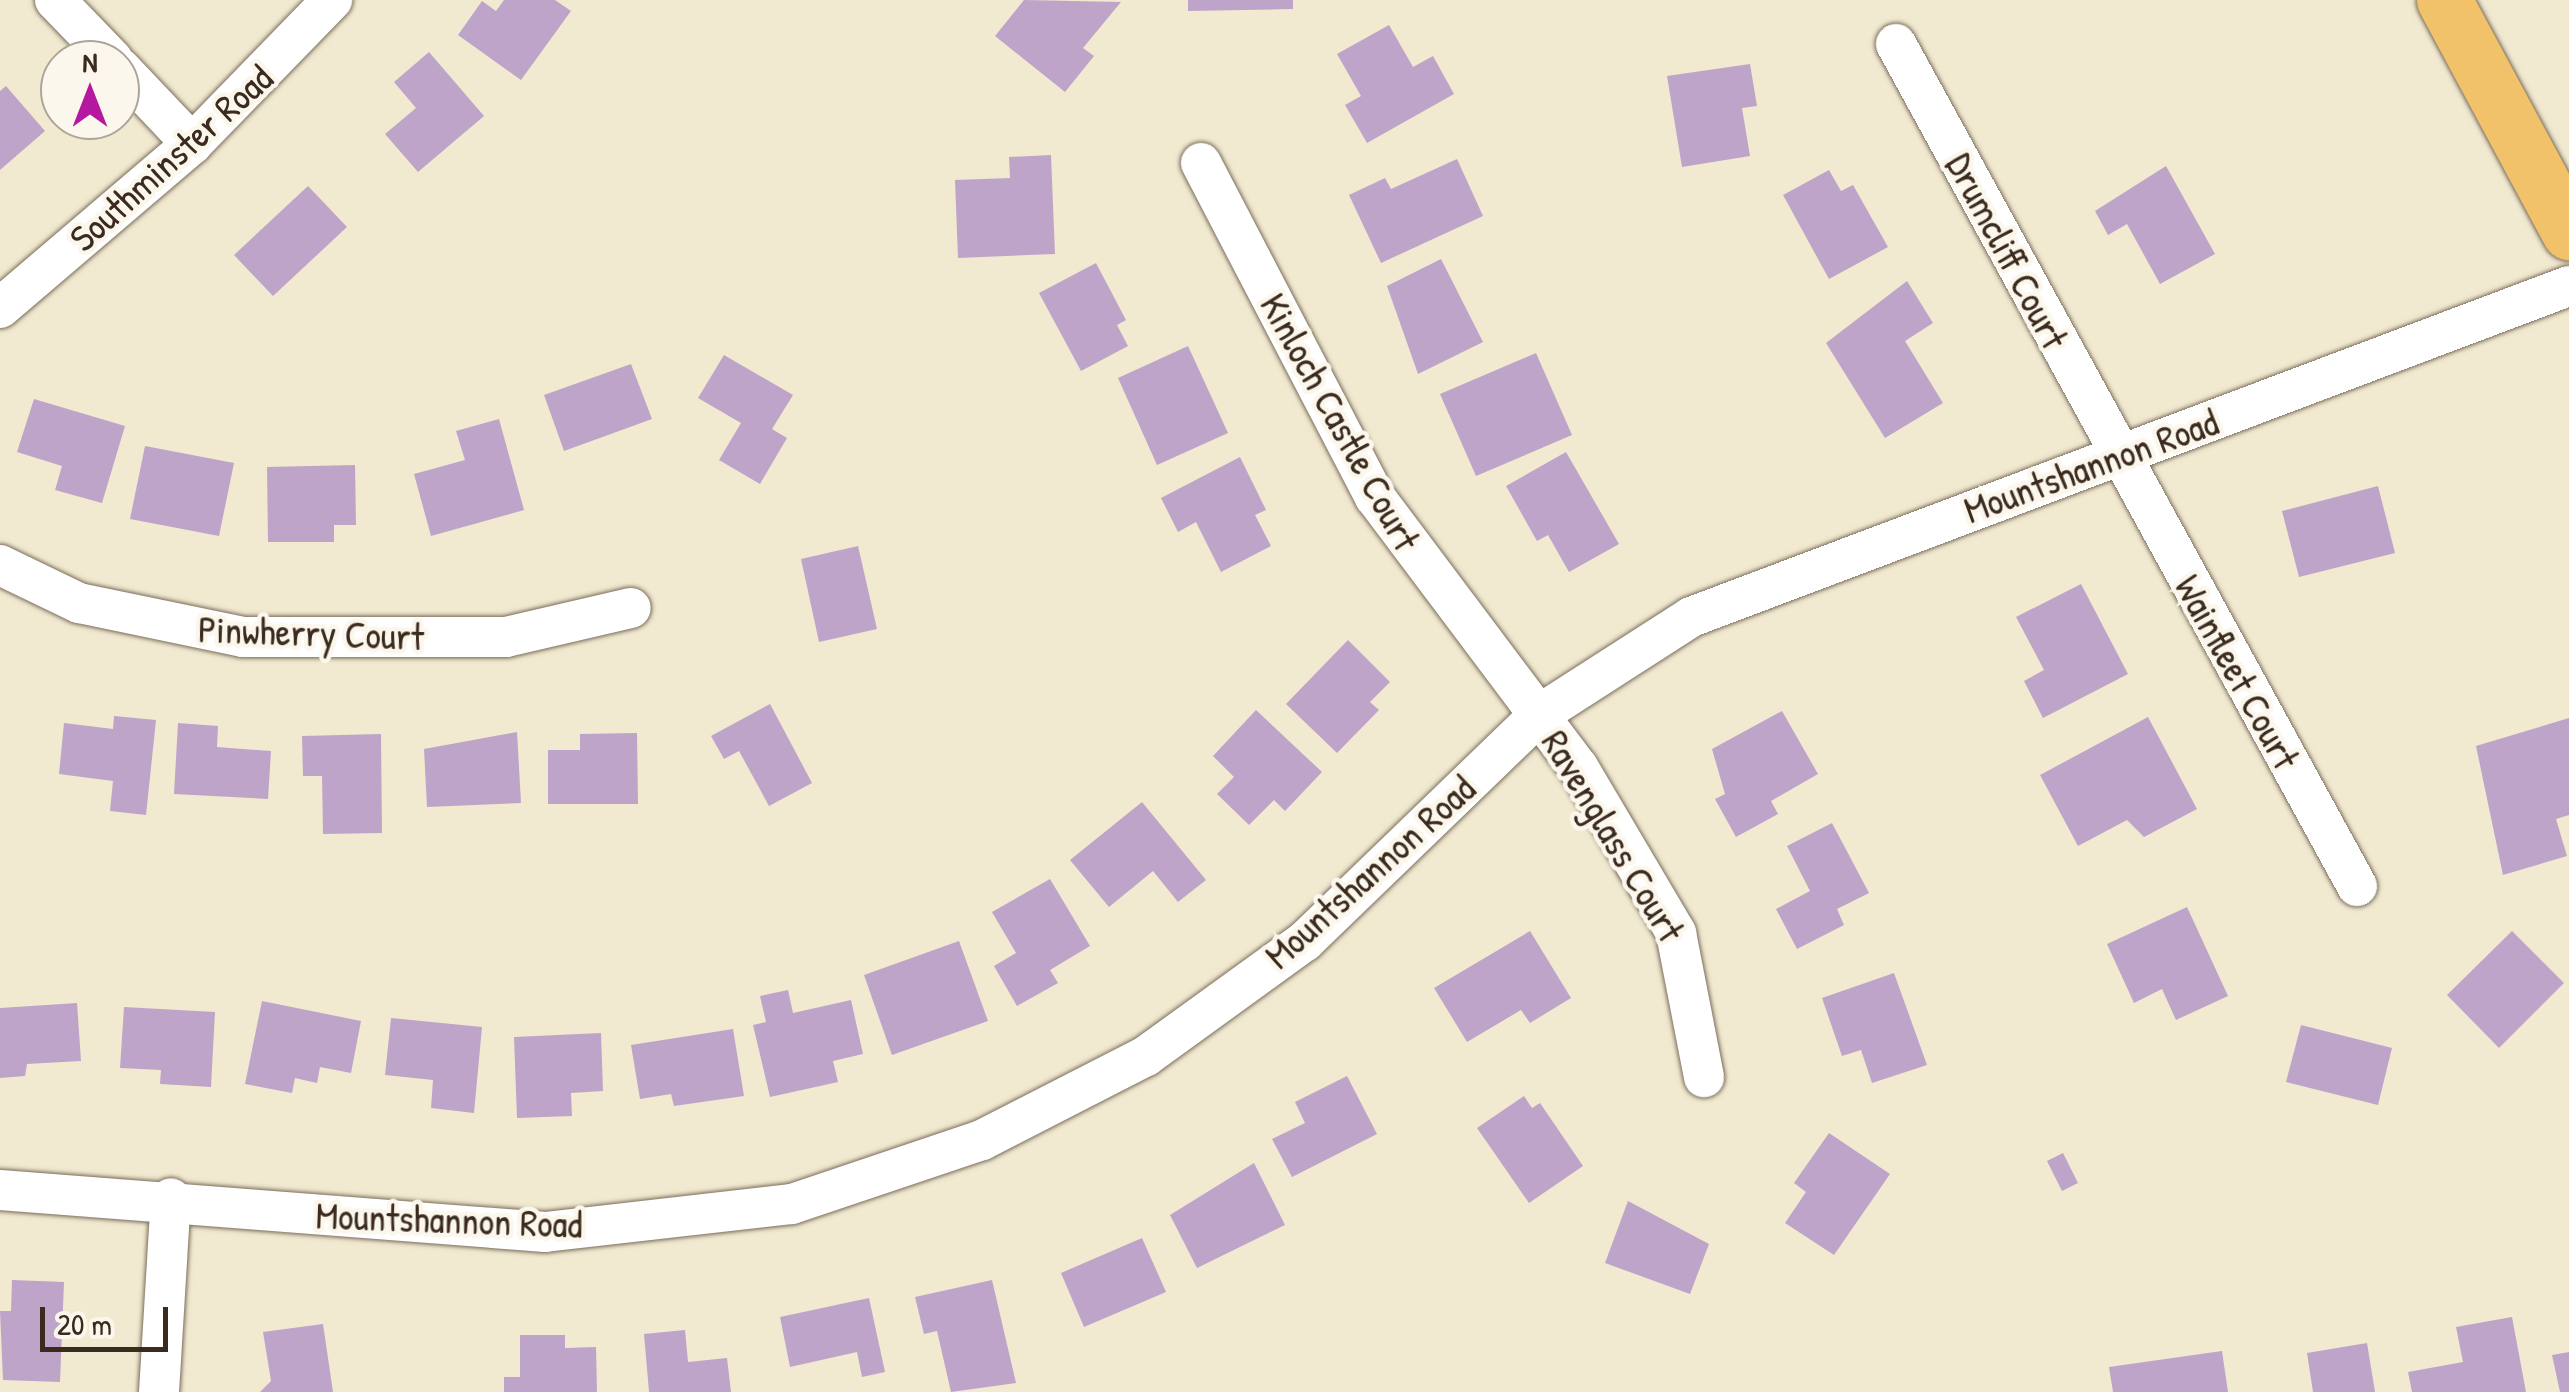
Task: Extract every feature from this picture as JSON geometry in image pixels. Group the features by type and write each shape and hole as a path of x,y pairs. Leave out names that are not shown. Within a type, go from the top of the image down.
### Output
{"main road":[{"path":"2444,0 2569,232"}],"street":[{"path":"55,0 94,40"},
{"name":"Southminster Road","path":"0,308 192,144 332,0"},
{"name":"Drumcliff Court","path":"1896,44 2118,458"},
{"path":"140,89 192,144"},
{"name":"Kinloch Castle Court","path":"1201,163 1375,497 1540,714"},
{"name":"Mountshannon Road","path":"0,1190 171,1198 545,1232 792,1204 982,1140 1146,1056 1305,941 1540,714 1691,617 2569,286"},
{"name":"Wainfleet Court","path":"2118,458 2357,886"},
{"name":"Pinwherry Court","path":"0,566 79,603 242,637 506,636 631,608"},
{"name":"Ravenglass Court","path":"1540,714 1676,933 1704,1077"},
{"path":"159,1392 171,1198"}],"building":[{"path":"504,0 555,0 571,11 521,80 458,35 482,1 496,11"},
{"path":"1024,0 1121,2 1083,48 1094,56 1065,92 995,36"},
{"path":"1188,0 1293,0 1293,9 1188,11"},
{"path":"1389,25 1413,67 1433,56 1454,94 1367,143 1345,105 1361,96 1337,54"},
{"path":"429,52 484,116 418,172 385,134 416,108 394,82"},
{"path":"1750,64 1757,106 1742,108 1750,156 1682,167 1667,76"},
{"path":"6,86 40,125 40,135 0,170 0,91"},
{"path":"1051,155 1055,254 958,258 955,180 1010,178 1009,157"},
{"path":"1457,159 1483,216 1381,263 1349,195 1385,178 1391,189"},
{"path":"2166,166 2215,254 2160,284 2127,224 2108,235 2095,211"},
{"path":"1829,170 1841,191 1853,185 1888,247 1829,279 1783,195"},
{"path":"308,186 347,227 273,296 234,255"},
{"path":"1441,259 1483,342 1418,374 1387,286"},
{"path":"1096,263 1126,320 1117,325 1128,346 1081,371 1039,293"},
{"path":"1907,281 1933,323 1905,341 1943,403 1885,438 1826,343"},
{"path":"1188,346 1228,433 1157,465 1118,378"},
{"path":"1536,353 1572,435 1476,476 1440,394"},
{"path":"724,355 793,395 772,429 787,438 760,484 719,460 741,423 698,398"},
{"path":"631,364 652,419 564,451 544,395"},
{"path":"34,399 125,426 102,503 55,490 62,466 17,452"},
{"path":"499,419 524,510 431,536 414,474 465,460 456,431"},
{"path":"145,446 234,463 219,536 130,519"},
{"path":"1566,452 1619,544 1569,572 1548,535 1537,541 1506,486"},
{"path":"1240,457 1266,510 1255,515 1271,546 1221,572 1196,522 1178,532 1161,498"},
{"path":"355,465 356,525 334,525 334,542 268,542 267,467"},
{"path":"2378,486 2395,553 2299,577 2282,511"},
{"path":"858,546 877,629 819,642 801,559"},
{"path":"2081,584 2128,674 2043,718 2024,681 2044,670 2016,617"},
{"path":"1348,640 1390,682 1370,702 1379,710 1337,753 1286,704"},
{"path":"770,704 812,783 769,806 739,751 724,759 711,736"},
{"path":"1256,710 1322,772 1285,811 1274,800 1249,825 1217,794 1234,777 1213,756"},
{"path":"1782,711 1818,774 1771,801 1778,814 1736,837 1715,799 1725,794 1712,749"},
{"path":"114,716 156,720 146,815 110,811 113,781 59,774 64,723 113,729"},
{"path":"2148,717 2197,809 2144,837 2127,820 2078,846 2040,775"},
{"path":"2569,718 2569,815 2556,819 2567,856 2503,875 2476,746"},
{"path":"178,723 218,726 217,747 271,751 268,799 174,794"},
{"path":"517,732 521,803 427,807 424,749"},
{"path":"637,733 638,804 548,804 548,750 580,750 580,734"},
{"path":"381,734 382,833 323,834 322,776 303,776 302,736"},
{"path":"1142,802 1206,880 1178,902 1153,871 1109,907 1070,860"},
{"path":"1832,823 1869,893 1837,909 1844,925 1797,949 1776,909 1810,891 1787,846"},
{"path":"1050,879 1090,946 1050,970 1058,983 1017,1006 994,966 1016,953 992,912"},
{"path":"2187,907 2228,996 2176,1020 2162,989 2134,1003 2107,944"},
{"path":"1530,931 1571,998 1530,1023 1521,1010 1467,1042 1434,988"},
{"path":"2512,931 2564,983 2499,1048 2447,995"},
{"path":"959,941 988,1021 892,1055 864,975"},
{"path":"1894,973 1927,1065 1872,1083 1861,1050 1842,1056 1822,998"},
{"path":"788,990 793,1013 851,1000 863,1054 833,1061 838,1082 770,1097 753,1025 766,1022 760,996"},
{"path":"262,1001 361,1021 351,1073 320,1067 317,1083 295,1078 292,1093 245,1084"},
{"path":"77,1003 81,1061 27,1064 25,1076 0,1078 0,1008"},
{"path":"124,1007 215,1012 211,1087 160,1084 161,1070 120,1068"},
{"path":"391,1018 482,1027 474,1113 431,1108 433,1080 385,1075"},
{"path":"2301,1025 2392,1048 2378,1105 2286,1082"},
{"path":"733,1029 744,1096 674,1106 671,1094 640,1099 631,1045"},
{"path":"601,1033 603,1091 571,1093 572,1116 517,1118 514,1037"},
{"path":"1347,1076 1377,1134 1292,1177 1272,1139 1305,1123 1295,1102"},
{"path":"1524,1096 1532,1108 1540,1103 1583,1166 1529,1203 1477,1128"},
{"path":"1829,1133 1890,1174 1834,1255 1785,1223 1806,1192 1794,1183"},
{"path":"2063,1153 2078,1183 2062,1191 2047,1161"},
{"path":"1254,1163 1285,1225 1197,1268 1170,1215"},
{"path":"1628,1201 1709,1244 1690,1294 1605,1263"},
{"path":"1142,1238 1166,1292 1084,1327 1061,1273"},
{"path":"12,1280 64,1282 60,1382 3,1380 0,1311 11,1311"},
{"path":"992,1280 1016,1383 951,1392 937,1331 924,1334 915,1297"},
{"path":"869,1298 885,1372 862,1377 857,1352 790,1367 780,1317"},
{"path":"2512,1317 2526,1392 2412,1392 2408,1372 2463,1362 2456,1327"},
{"path":"323,1324 333,1392 260,1392 271,1381 263,1332"},
{"path":"685,1330 688,1362 727,1358 731,1392 649,1392 644,1334"},
{"path":"520,1335 565,1335 565,1348 596,1347 597,1392 504,1392 504,1377 520,1377"},
{"path":"2367,1343 2375,1392 2313,1392 2307,1353"},
{"path":"2222,1351 2228,1392 2113,1392 2109,1367"},
{"path":"2569,1352 2569,1392 2560,1392 2552,1355"}]}
